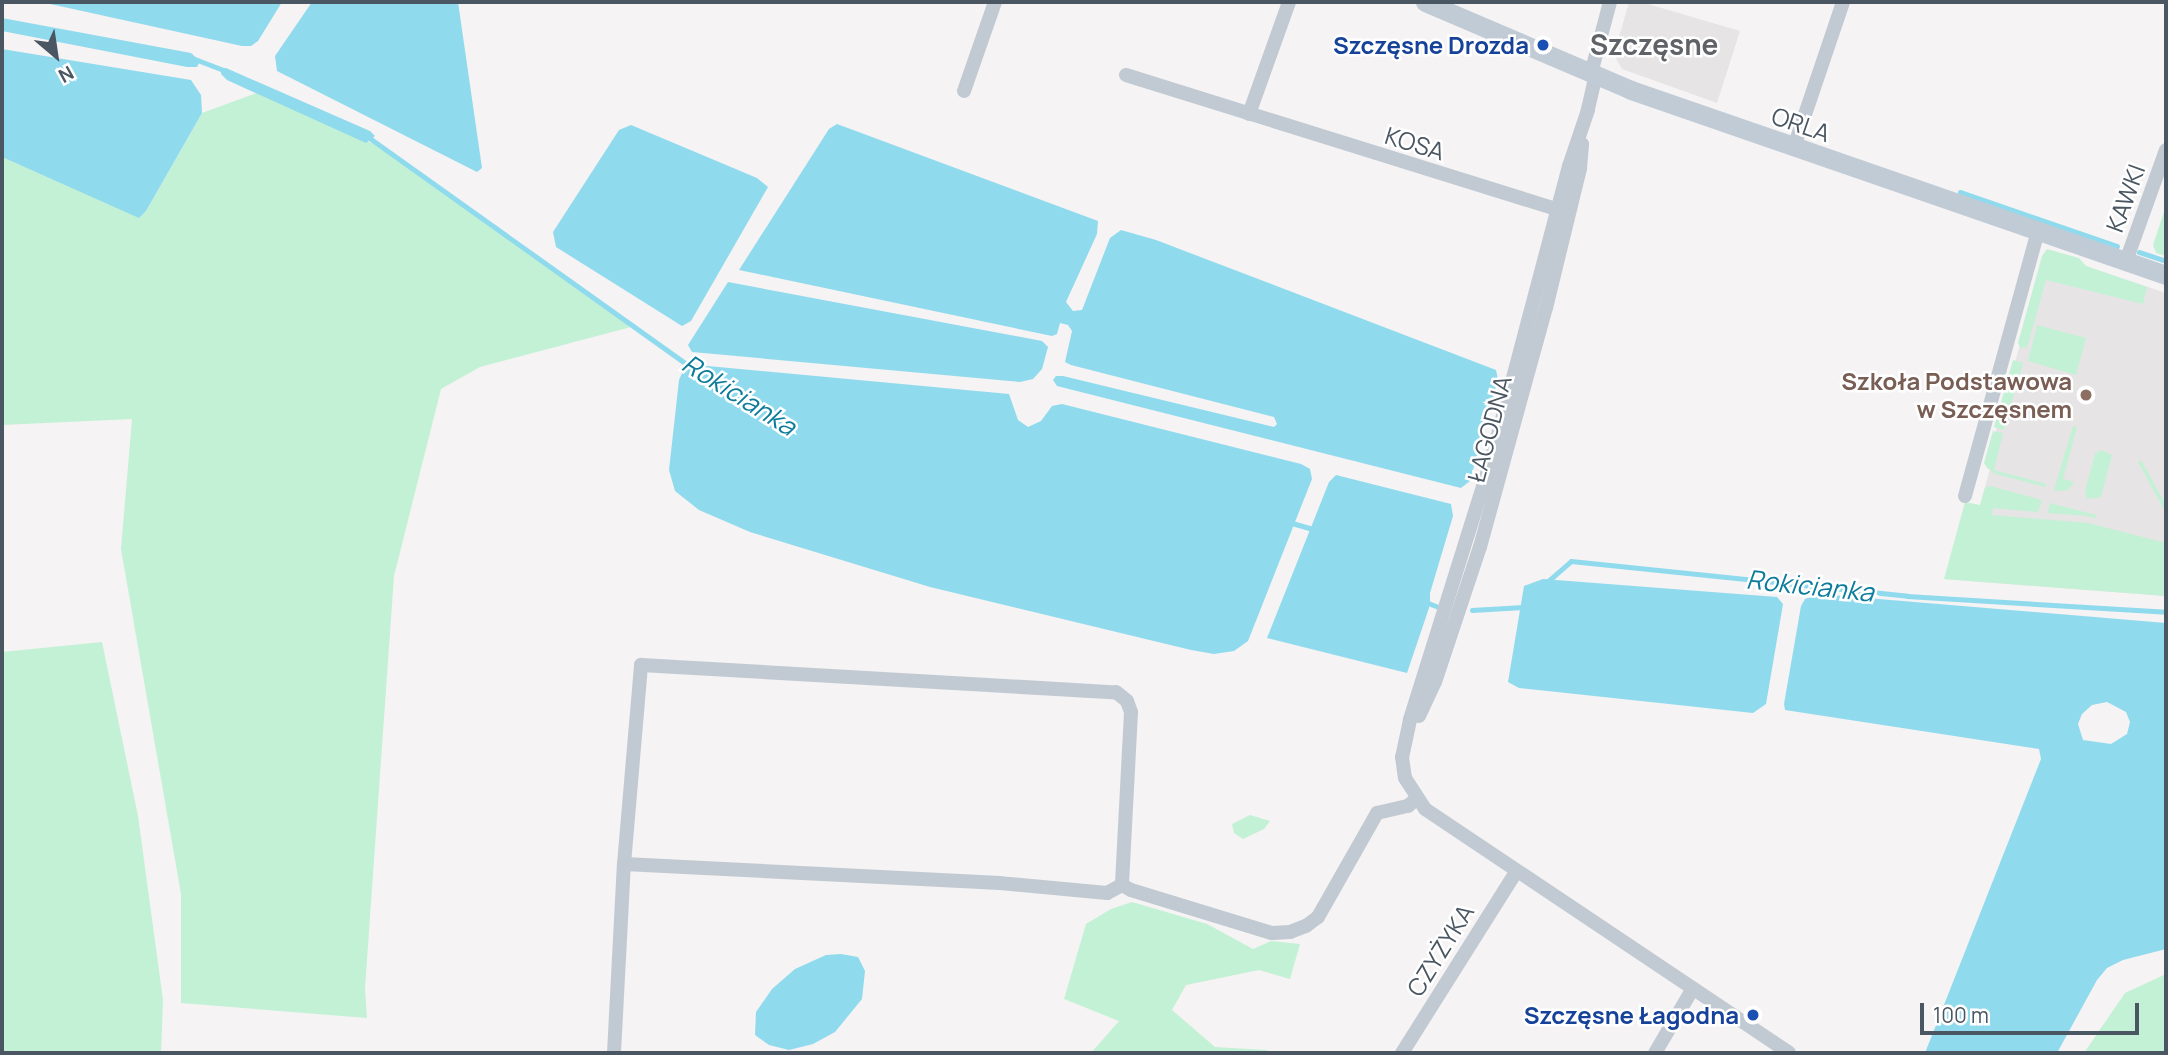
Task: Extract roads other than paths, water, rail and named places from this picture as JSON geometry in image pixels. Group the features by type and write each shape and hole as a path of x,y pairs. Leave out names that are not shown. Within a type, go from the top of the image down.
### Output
{"street":[{"path":"964,91 995,2"},
{"path":"1249,114 1289,2"},
{"name":"ORLA","path":"1425,2 1593,75 2166,275"},
{"name":"ŁAGODNA","path":"1416,799 1404,768 1407,734 1490,464 1563,211 1583,126 1593,75 1592,66 1610,2"},
{"path":"1794,147 1843,2"},
{"name":"KOSA","path":"1126,75 1563,211"},
{"name":"KAWKI","path":"2126,261 2166,150"},
{"path":"1965,496 2038,232"},
{"path":"614,1053 624,864 641,665 1116,692 1127,701 1131,712 1122,884"},
{"path":"1122,884 1131,890 1272,933 1290,932 1306,926 1318,917 1377,813 1408,806 1416,799 1425,809 1516,872 1789,1053"},
{"path":"624,864 1000,883 1107,893 1122,884"},
{"name":"CZYŻYKA","path":"1402,1053 1516,872"},
{"path":"1655,1053 1692,990"}],"water":[{"path":"41,2 282,2 258,41 251,46 242,46"},
{"path":"312,2 458,2 482,168 477,172 277,71 275,56"},
{"path":"2,18 191,53 200,61 197,67 187,67 2,31"},
{"path":"2,49 191,80 201,95 202,113 146,211 139,218 2,157"},
{"path":"226,68 370,131 375,136 366,143 227,80 221,74 221,69"},
{"path":"837,124 1098,221 1097,234 1066,302 1073,311 1082,310 1110,238 1121,230 1156,240 1496,370 1498,379 1470,481 1461,488 1057,386 1053,380 1056,376 1063,376 1274,427 1277,424 1274,417 1071,365 1065,362 1072,331 1068,325 1060,323 1057,334 1052,336 739,270 829,129"},
{"path":"631,125 757,178 768,187 691,321 682,326 556,247 553,232 619,130"},
{"path":"728,282 1042,341 1048,347 1042,369 1033,379 1020,382 692,352 688,345"},
{"path":"686,364 1009,394 1018,420 1028,427 1041,421 1052,406 1062,404 1301,464 1310,469 1312,479 1248,641 1234,651 1214,654 1191,650 930,587 750,532 699,510 675,491 669,470 679,380"},
{"path":"1336,475 1451,504 1453,516 1430,593 1430,605 1407,673 1267,638 1329,482"},
{"path":"1543,579 1777,597 1783,604 1766,704 1753,713 1519,688 1508,682 1524,586"},
{"path":"1819,594 2166,623 2166,949 2123,960 2107,968 2097,980 2057,1053 1925,1053 2041,759 2039,749 1785,710 1801,606 1805,599","holes":["2107,702 2126,712 2130,722 2127,734 2111,744 2083,740 2078,724 2082,714 2092,705"]},
{"path":"826,955 858,957 865,971 862,999 835,1032 813,1044 789,1050 769,1045 755,1035 756,1012 772,989 795,969"}],"waterway":[{"path":"195,59 226,71"},
{"name":"Rokicianka","path":"367,136 691,367"},
{"path":"1960,192 2117,246"},
{"path":"2139,252 2166,261"},
{"name":"Rokicianka","path":"1292,523 1316,530"},
{"name":"Rokicianka","path":"1546,583 1571,561 1907,596 2166,612"},
{"name":"Rokicianka","path":"1426,602 1436,606"},
{"name":"Rokicianka","path":"1472,610 1523,607"}],"place":[{"name":"Szczęsne Drozda","path":"1543,45"},
{"name":"Szkoła Podstawowa w Szczęsnem","path":"2086,395"},
{"name":"Szczęsne Łagodna","path":"1753,1015"}],"district":[{"name":"Szczęsne","path":"1654,44"}]}
